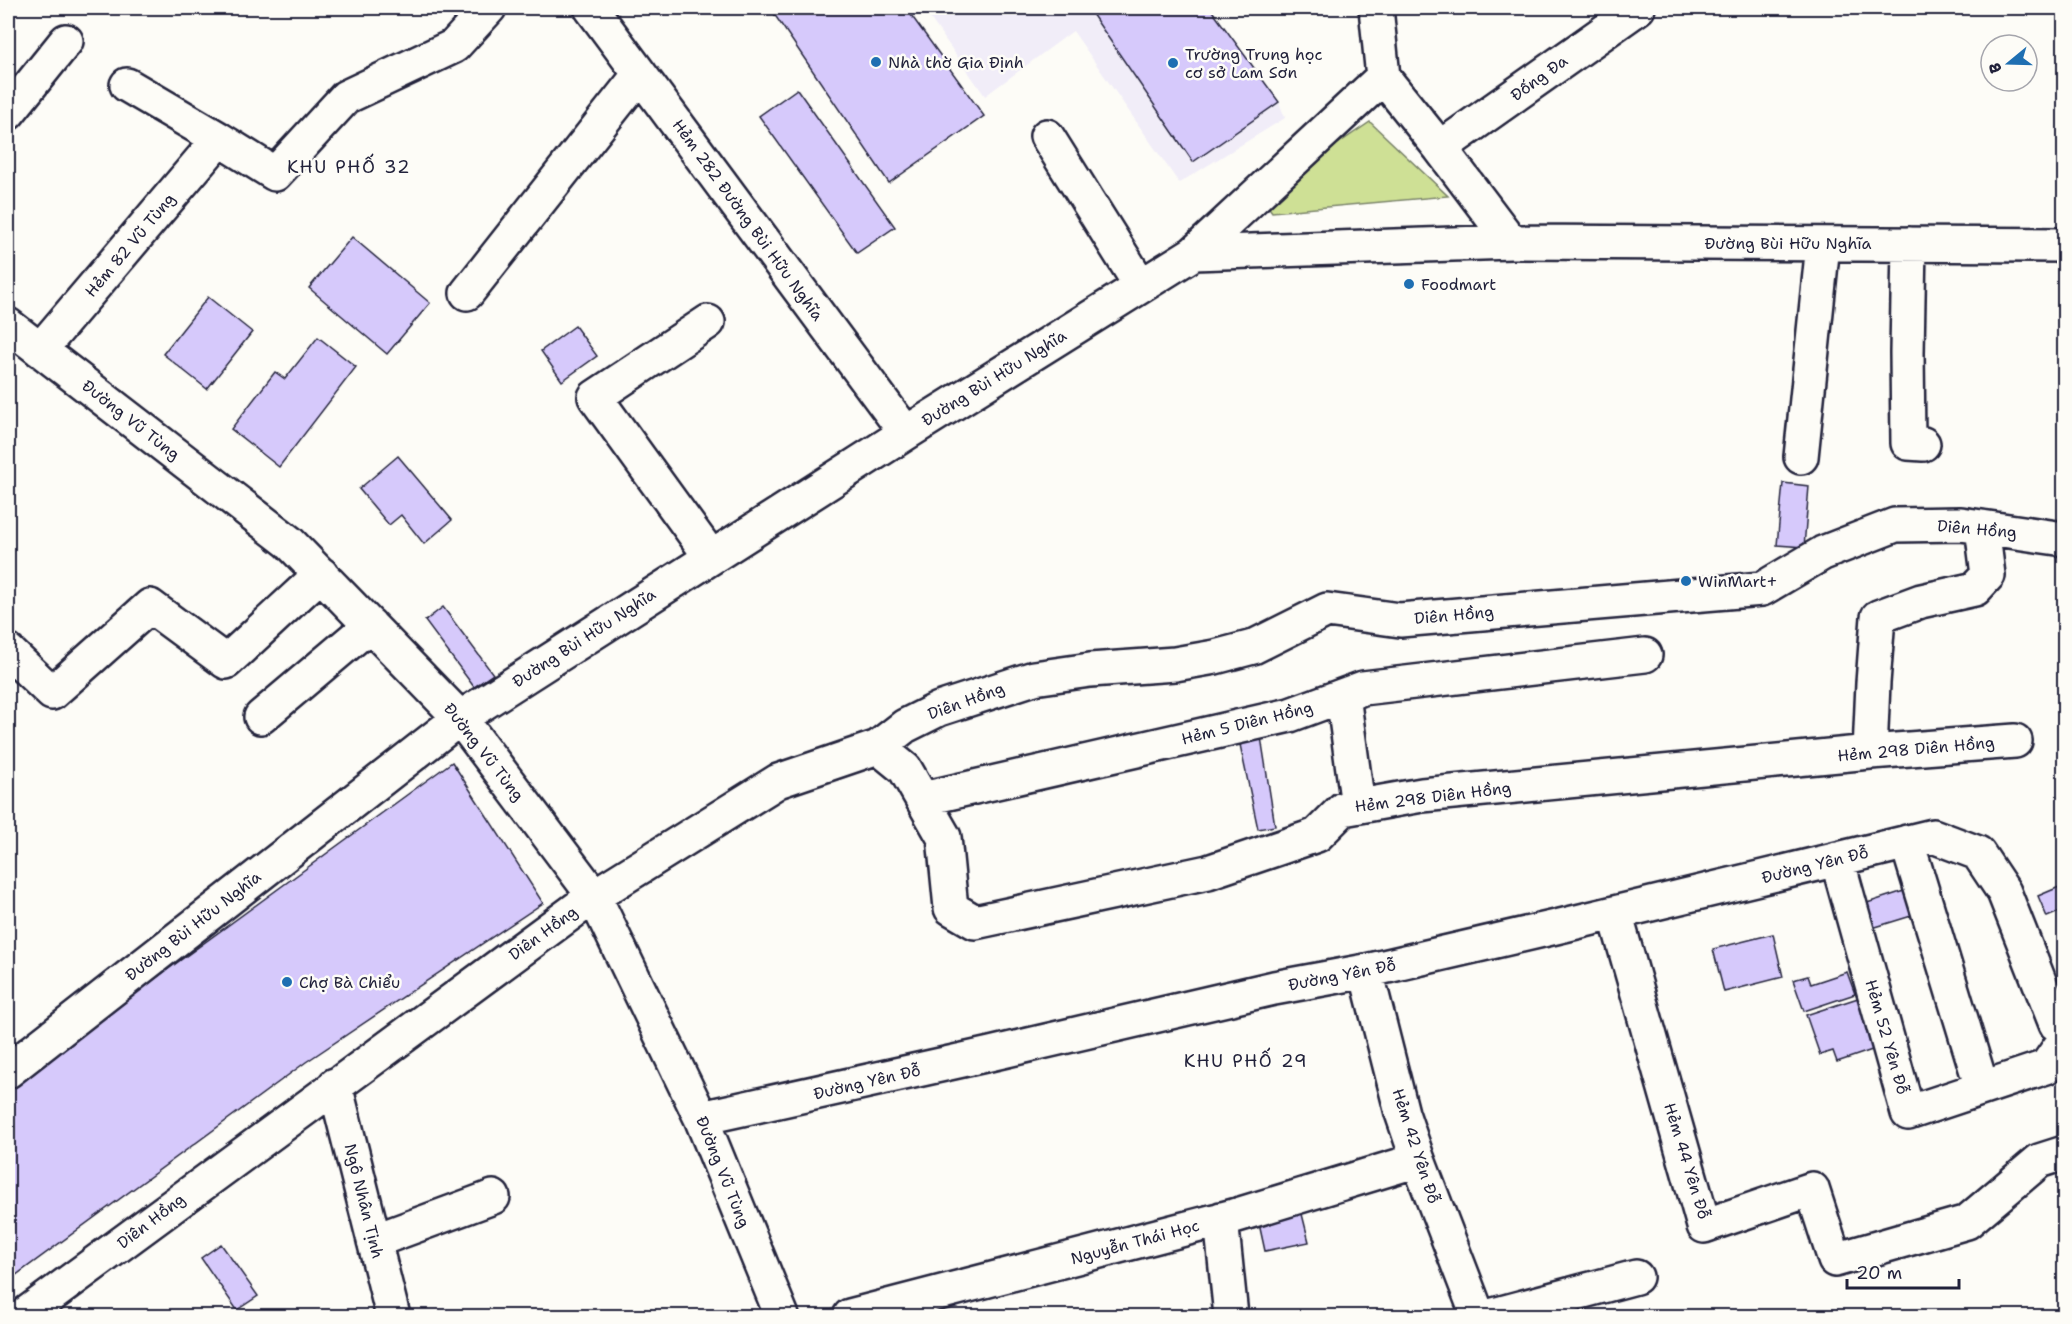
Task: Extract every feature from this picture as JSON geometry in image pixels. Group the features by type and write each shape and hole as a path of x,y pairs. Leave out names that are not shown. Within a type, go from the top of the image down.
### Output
{"street":[{"path":"127,85 275,174 346,97 454,46 489,8"},
{"name":"Hẻm 282 Đường Bùi Hữu Nghĩa","path":"591,8 906,433"},
{"path":"1376,8 1383,77 1511,242"},
{"name":"Đống Đa","path":"1440,148 1638,8"},
{"path":"8,113 66,41"},
{"path":"467,293 640,74"},
{"name":"Đường Bùi Hữu Nghĩa","path":"8,1071 460,717 1194,253 1383,77"},
{"path":"1047,136 1141,286"},
{"name":"Hẻm 82 Vũ Tùng","path":"40,350 219,139"},
{"name":"Đường Bùi Hữu Nghĩa","path":"1194,253 1511,242 2064,245"},
{"path":"1802,457 1823,244"},
{"path":"1909,244 1908,443 1923,444"},
{"path":"708,322 595,397 711,557"},
{"name":"Đường Vũ Tùng","path":"8,325 289,542 460,717 594,896 701,1118 782,1317"},
{"name":"Diên Hồng","path":"23,1317 594,896 778,781 878,747 905,726 939,709 981,693 1034,678 1090,670 1175,664 1215,657 1253,647 1327,610 1400,620 1762,589 1823,553 1895,525 1961,524 2064,539"},
{"path":"1870,752 1878,617 1921,602 1975,589 1988,575 1982,527"},
{"path":"8,651 52,693 150,606 226,662 321,574"},
{"path":"261,717 370,625"},
{"name":"Hẻm 5 Diên Hồng","path":"922,799 1290,715 1363,688 1646,655"},
{"path":"1343,696 1358,806"},
{"name":"Hẻm 298 Diên Hồng","path":"878,747 905,769 944,837 951,908 975,922 1208,872 1317,835 1343,809 1358,806 1422,795 1870,752 2015,741"},
{"name":"Đường Yên Đỗ","path":"701,1118 1274,988 1366,971 1933,836 1978,853 2004,892 2056,1024 2064,1029"},
{"path":"1907,842 1982,1088"},
{"name":"Hẻm 52 Yên Đỗ","path":"1837,859 1908,1113 2046,1067 2064,1041"},
{"name":"Hẻm 44 Yên Đỗ","path":"1615,913 1704,1226 1812,1189 1835,1260 1967,1222 2039,1161 2064,1153"},
{"name":"Hẻm 42 Yên Đỗ","path":"1366,971 1402,1113 1478,1317"},
{"name":"Ngô Nhân Tịnh","path":"335,1085 393,1317"},
{"name":"Nguyễn Thái Học","path":"850,1317 1221,1219 1418,1160"},
{"path":"374,1241 493,1197"},
{"path":"1221,1219 1231,1317"},
{"path":"1490,1317 1636,1277"}],"shaded area":[{"name":"Trường Trung học cơ sở Lam Sơn","path":"923,8 1171,8 1172,10 1210,8 1279,102 1285,118 1179,183 1073,31 985,96"}],"green space":[{"path":"1370,122 1448,196 1272,212 1261,196"}],"building":[{"name":"Nhà thờ Gia Định","path":"770,8 906,8 984,116 889,183"},
{"path":"1088,8 1171,8 1172,10 1210,8 1279,102 1193,162"},
{"path":"797,89 895,227 857,253 759,116"},
{"path":"352,237 430,303 387,354 309,288"},
{"path":"208,297 252,332 207,389 163,354"},
{"path":"575,326 597,356 562,381 541,351"},
{"path":"318,337 356,367 279,467 231,429 275,372 285,379"},
{"path":"398,456 452,520 424,544 401,515 389,525 359,489"},
{"path":"1783,483 1809,486 1804,547 1777,545"},
{"path":"443,607 493,674 474,687 425,621"},
{"path":"1261,737 1275,826 1258,829 1239,740"},
{"name":"Chợ Bà Chiểu","path":"452,762 543,903 306,1062 8,1281 8,1086"},
{"path":"2064,885 2064,910 2047,917 2038,896"},
{"path":"1913,888 1921,913 1869,929 1861,905"},
{"path":"1773,934 1783,977 1724,992 1713,949"},
{"path":"1847,972 1855,994 1804,1011 1793,980 1808,976 1811,984"},
{"path":"1861,997 1878,1048 1837,1062 1833,1051 1820,1055 1806,1015"},
{"path":"1301,1210 1309,1242 1265,1251 1258,1219"},
{"path":"221,1244 258,1296 237,1310 201,1258"}],"place":[{"name":"Nhà thờ Gia Định","path":"876,62"},
{"name":"Trường Trung học cơ sở Lam Sơn","path":"1173,63"},
{"name":"Foodmart","path":"1409,284"},
{"name":"WinMart+","path":"1686,581"},
{"name":"Chợ Bà Chiểu","path":"287,982"}],"district":[{"name":"KHU PHỐ 32","path":"349,167"},
{"name":"KHU PHỐ 29","path":"1246,1061"}]}
